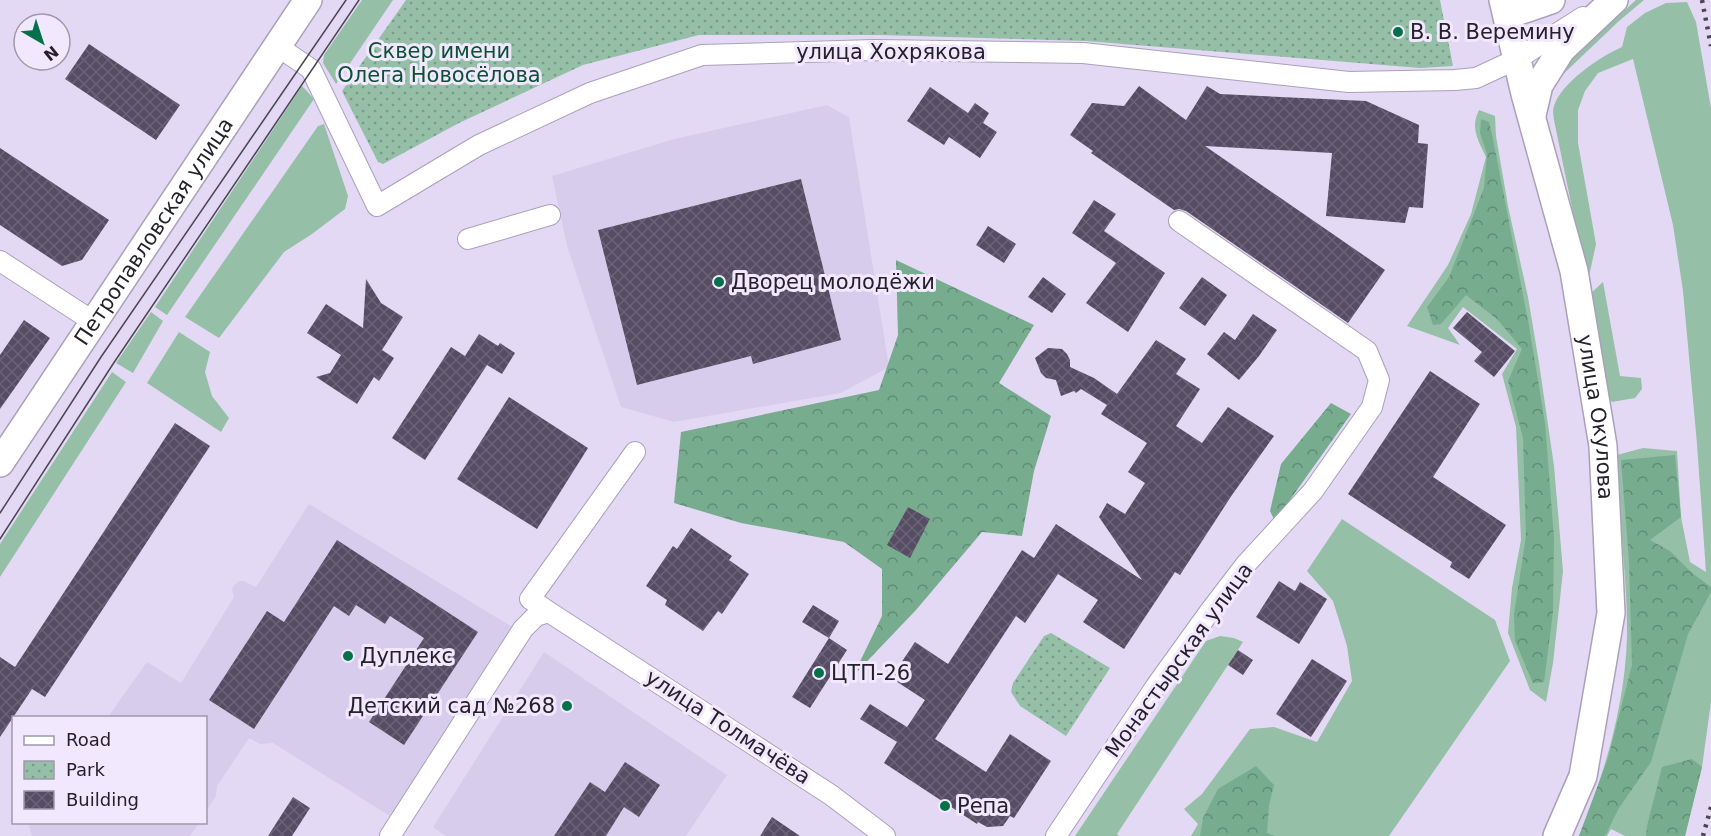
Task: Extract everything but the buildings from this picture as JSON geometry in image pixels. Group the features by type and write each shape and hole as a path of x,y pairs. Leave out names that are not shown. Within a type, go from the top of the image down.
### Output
{"main road":[{"name":"Петропавловская улица","path":"0,463 308,0"},
{"path":"1505,7 1551,0"},
{"path":"1531,116 1539,86 1562,50 1612,0"},
{"name":"улица Окулова","path":"1505,7 1531,116 1574,271 1602,436 1611,613 1583,776 1557,836"}],"street":[{"name":"улица Хохрякова","path":"277,46 311,69 377,206 479,145 591,93 702,55 874,50 1083,53 1349,82 1476,78 1517,59 1612,0"},
{"path":"1476,78 1495,59 1503,39 1505,7"},
{"path":"468,239 550,215"},
{"name":"Монастырская улица","path":"1056,836 1132,721 1210,611 1246,564 1313,491 1372,407 1378,380 1367,351 1179,221"},
{"path":"0,261 94,322"},
{"path":"549,612 530,598 635,452"},
{"path":"390,836 523,629 536,616 549,612"},
{"name":"улица Толмачёва","path":"549,612 831,795 885,836"}],"shaded area":[{"path":"827,105 849,117 889,367 841,393 674,422 621,407 567,246 552,176 674,139"},
{"name":"Дуплекс","path":"309,504 516,629 390,816 273,743 260,744 249,738 217,786 216,796 207,810 207,716 108,716 147,662 181,683 234,597 232,590 234,585 239,581 244,581 256,587"},
{"name":"Детский сад №268","path":"544,652 727,775 686,836 446,836 433,827"},
{"path":"30,824 198,824 190,836 32,836"}],"green space":[{"path":"362,0 393,0 336,84 323,63 324,55"},
{"name":"Сквер имени Олега Новосёлова","path":"406,0 1440,0 1453,66 1420,68 1086,41 880,35 699,35 583,65 459,123 383,164 378,162 342,91"},
{"path":"1636,0 1644,0 1557,80 1569,61"},
{"path":"1687,2 1696,22 1711,108 1711,702 1702,767 1685,836 1625,836 1611,829 1607,836 1579,836 1612,738 1625,662 1627,614 1617,455 1643,448 1677,451 1681,517 1690,562 1706,572 1683,291 1673,225 1633,59 1598,73 1585,91 1578,110 1578,143 1596,244 1589,276 1585,271 1553,108 1565,88 1583,71 1622,47 1627,27 1645,13 1666,3"},
{"path":"302,86 314,99 167,315 155,307"},
{"path":"1479,110 1495,116 1496,136 1508,206 1528,297 1554,466 1563,571 1553,663 1546,702 1530,690 1508,633 1512,588 1521,540 1516,427 1502,374 1517,349 1463,307 1448,328 1460,345 1407,326 1448,265 1471,214 1486,157 1475,128"},
{"path":"1481,119 1489,122 1493,139 1545,423 1554,538 1553,612 1544,682 1533,683 1515,641 1514,614 1526,536 1523,438 1508,381 1522,349 1497,319 1466,295 1441,324 1433,325 1427,307 1449,277 1484,188 1487,154 1480,133"},
{"path":"324,124 348,196 345,209 284,252 219,338 185,317 318,126"},
{"path":"896,260 1034,325 999,383 1051,416 1034,471 1022,536 982,532 916,610 853,676 882,616 882,569 844,542 741,523 674,503 681,432 879,390 898,335"},
{"path":"1603,282 1620,376 1641,378 1642,389 1635,398 1612,402 1604,394 1589,295"},
{"path":"151,312 163,321 133,373 116,363"},
{"path":"179,332 210,352 205,372 212,396 229,418 221,432 147,383"},
{"path":"112,372 126,382 0,577 0,544"},
{"path":"1331,403 1351,414 1275,521 1270,511 1281,464"},
{"path":"1675,455 1681,517 1650,540 1670,551 1692,573 1711,587 1711,592 1688,634 1651,762 1619,808 1605,836 1579,836 1608,758 1632,665 1629,561 1621,460"},
{"path":"1342,519 1495,620 1510,661 1389,836 1191,836 1198,824 1184,809 1202,794 1250,729 1274,727 1317,742 1352,681 1347,646 1333,601 1307,571"},
{"path":"1051,633 1110,668 1066,736 1020,706 1011,692 1013,683 1044,636"},
{"path":"1220,636 1243,642 1117,834 1119,836 1075,836 1206,641"},
{"path":"1692,759 1702,767 1685,836 1646,836 1662,767"},
{"path":"1256,766 1274,785 1269,805 1267,833 1275,836 1200,836 1203,818 1218,789"}],"tram line":[{"path":"0,513 101,357 346,0"},
{"path":"0,539 113,364 359,0"}],"railway":[{"path":"1702,0 1711,46"},
{"path":"1703,836 1711,807"}],"place":[{"name":"В. В. Веремину","path":"1398,32"},
{"name":"Дворец молодёжи","path":"719,282"},
{"name":"Дуплекс","path":"348,656"},
{"name":"ЦТП-26","path":"819,673"},
{"name":"Детский сад №268","path":"567,706"},
{"name":"Репа","path":"945,806"}]}
